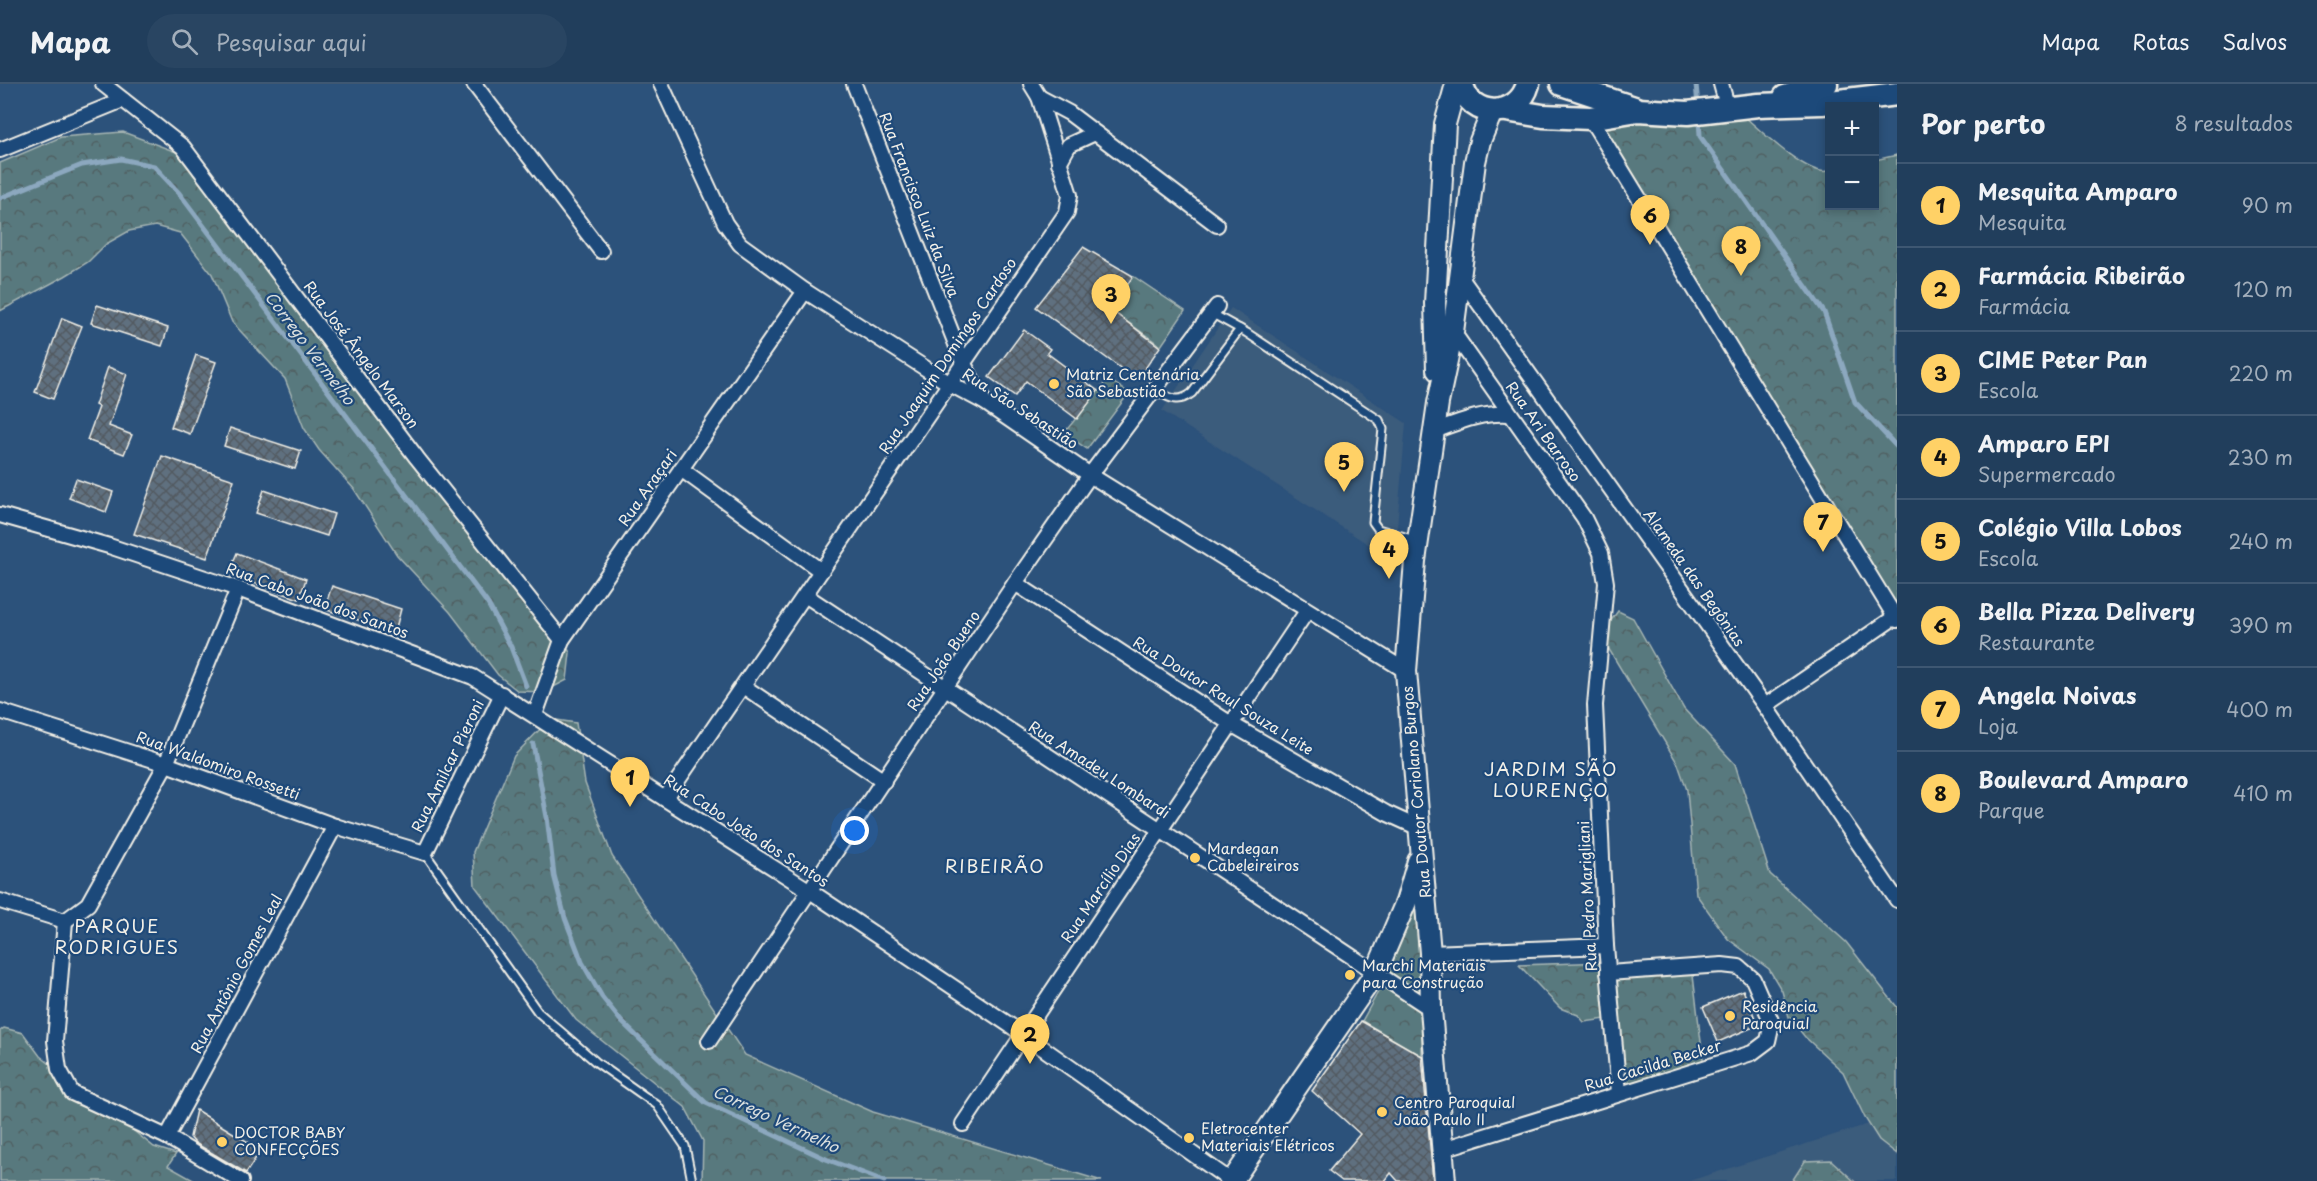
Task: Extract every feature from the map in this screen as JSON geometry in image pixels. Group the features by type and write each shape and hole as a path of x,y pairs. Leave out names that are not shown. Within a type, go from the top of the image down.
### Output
{"main road":[{"path":"1461,84 1463,93 1475,106 1543,116 1590,117 1638,110 1688,113 1758,105 1822,104 1897,94"},
{"path":"1499,111 1522,97 1528,84"},
{"path":"1562,84 1607,96 1638,110"},
{"path":"1758,105 1826,84"}],"street":[{"name":"Rua José Ângelo Marson","path":"103,84 183,147 417,458 562,640"},
{"path":"474,84 601,250"},
{"name":"Rua São Sebastião","path":"661,84 725,223 740,244 805,291 950,384 984,402 1090,475 1406,671"},
{"name":"Rua Francisco Luiz da Silva","path":"854,84 963,362 984,402"},
{"name":"Rua Joaquim Domingos Cardoso","path":"665,799 1067,212 1070,195 1039,97 1031,84"},
{"path":"1438,403 1435,303 1445,124 1456,84"},
{"path":"1721,84 1721,110"},
{"path":"1039,97 1069,113 1217,225"},
{"path":"0,150 123,100"},
{"path":"1438,403 1453,332 1475,162 1480,141 1499,111"},
{"path":"1590,117 1896,619 1765,706"},
{"path":"1059,163 1069,145 1095,133"},
{"name":"Alameda das Begônias","path":"1461,278 1765,706 1897,900"},
{"name":"Rua Araçari","path":"535,714 562,640 805,291"},
{"path":"1435,303 1453,332"},
{"name":"Rua João Bueno","path":"709,1041 1015,583 1090,475 1214,310"},
{"name":"Rua Ari Barroso","path":"1453,332 1584,518 1601,553"},
{"name":"Rua Doutor Coriolano Burgos","path":"1438,403 1418,541 1406,671 1430,953 1431,1009 1444,1181"},
{"path":"1434,431 1473,417 1494,413 1509,414"},
{"path":"681,469 821,571"},
{"name":"Rua Cabo João dos Santos","path":"0,515 109,546 238,589 473,677 535,714 810,891 1023,1034 1232,1181"},
{"name":"Rua Pedro Marigliani","path":"1601,553 1606,583 1594,705 1606,946 1619,1093"},
{"name":"Rua Doutor Raul Souza Leite","path":"1015,583 1231,724 1386,813 1419,828"},
{"path":"238,589 166,764 88,904 65,921 55,1041 59,1069 72,1092 167,1137 241,1181"},
{"name":"Rua Amadeu Lombardi","path":"805,595 1431,1009"},
{"name":"Rua Marcílio Dias","path":"963,1124 1307,611"},
{"path":"742,686 884,781"},
{"name":"Rua Amilcar Pieroni","path":"425,853 502,694"},
{"name":"Rua Waldomiro Rossetti","path":"0,711 166,764 335,826 425,853"},
{"name":"Rua Antônio Gomes Leal","path":"167,1137 335,826"},
{"path":"1232,1181 1376,972 1406,902 1422,850"},
{"path":"0,901 65,921"},
{"path":"1430,953 1606,946"},
{"name":"Rua Cacilda Becker","path":"1443,1149 1752,1053 1768,1041 1772,1023 1753,979 1739,967 1722,965 1608,973"}],"lane":[{"path":"1214,310 1379,420 1383,429 1373,522 1378,529 1418,541"},
{"path":"1155,390 1174,400 1185,399 1240,329"},
{"path":"425,853 538,1012 596,1062 657,1105 685,1146 692,1181"}],"shaded area":[{"path":"1231,308 1406,423 1394,561 1162,411"},
{"path":"1897,1115 1897,1181 1689,1181"}],"green space":[{"path":"1736,109 1794,158 1807,166 1825,171 1825,210 1879,210 1879,159 1897,155 1897,620 1591,118"},
{"path":"123,132 187,156 208,192 259,253 288,298 377,391 411,442 559,630 570,653 567,680 544,692 518,691 498,675 450,612 397,555 354,489 319,450 304,428 285,379 232,322 212,274 180,233 155,226 129,231 106,244 88,262 0,311 0,163 61,137"},
{"path":"1133,276 1185,311 1161,346 1111,310"},
{"path":"1108,379 1129,393 1087,449 1064,433"},
{"path":"1618,611 1633,618 1684,709 1735,764 1770,874 1846,942 1897,1007 1897,1154 1879,1140 1865,1118 1843,1072 1805,1037 1789,1017 1782,991 1769,969 1728,939 1696,894 1687,790 1678,764 1607,646 1607,626"},
{"path":"550,719 576,723 585,783 612,856 745,1055 873,1112 1102,1181 702,1181 703,1141 685,1107 576,1020 475,886 473,852 514,756"},
{"path":"1421,870 1429,1005 1379,971"},
{"path":"1607,962 1608,972 1692,967 1704,1067 1622,1092 1613,1018 1584,1022 1578,1015 1560,1008 1519,965"},
{"path":"1382,985 1422,1010 1422,1056 1362,1021"},
{"path":"4,1028 23,1033 40,1056 154,1147 176,1154 168,1166 195,1181 0,1181 0,1031"},
{"path":"1831,1160 1854,1181 1792,1181 1805,1161"}],"building":[{"path":"1083,247 1133,276 1111,310 1160,347 1137,380 1036,307"},
{"path":"97,305 168,328 162,346 91,323"},
{"path":"62,318 82,326 53,399 35,392"},
{"path":"1024,330 1050,349 1047,353 1098,391 1077,419 1026,381 1015,396 989,377"},
{"path":"196,355 216,362 190,434 171,427"},
{"path":"108,367 127,374 109,426 132,435 124,454 87,440 99,407 95,405"},
{"path":"230,428 301,451 295,469 224,446"},
{"path":"162,456 234,480 207,558 134,534"},
{"path":"76,479 113,492 106,512 69,498"},
{"path":"264,490 334,514 327,536 256,513"},
{"path":"237,553 306,579 299,599 228,574"},
{"path":"332,586 401,609 395,632 324,609"},
{"name":"Residência Paroquial","path":"1743,990 1758,1025 1718,1042 1703,1007"},
{"name":"Centro Paroquial João Paulo II","path":"1361,1021 1422,1056 1433,1181 1398,1181 1391,1173 1385,1181 1342,1181 1329,1171 1360,1134 1312,1091"},
{"name":"DOCTOR BABY CONFECÇÕES","path":"196,1110 261,1150 246,1173 195,1143 190,1137"}],"waterway":[{"path":"1696,84 1698,106"},
{"path":"1699,119 1700,136 1824,312 1855,402 1897,447"},
{"name":"Corrego Vermelho","path":"0,198 82,165 121,159 154,166 179,193 488,604 511,647 526,686"},
{"name":"Corrego Vermelho","path":"533,744 547,817 554,875 565,918 582,962 602,997 621,1021 706,1103 826,1159 884,1181"}],"place":[{"name":"Bella Pizza Delivery","path":"1650,245"},
{"name":"Boulevard Amparo","path":"1741,276"},
{"name":"CIME Peter Pan","path":"1111,324"},
{"name":"Matriz Centenária São Sebastião","path":"1054,384"},
{"name":"Colégio Villa Lobos","path":"1344,492"},
{"name":"Angela Noivas","path":"1823,552"},
{"name":"Amparo EPI","path":"1389,579"},
{"name":"Mesquita Amparo","path":"630,807"},
{"name":"Mardegan Cabeleireiros","path":"1195,858"},
{"name":"Marchi Materiais para Construção","path":"1350,975"},
{"name":"Residência Paroquial","path":"1730,1016"},
{"name":"Farmácia Ribeirão","path":"1030,1064"},
{"name":"Centro Paroquial João Paulo II","path":"1382,1112"},
{"name":"Eletrocenter Materiais Elétricos","path":"1189,1138"},
{"name":"DOCTOR BABY CONFECÇÕES","path":"222,1142"}],"district":[{"name":"JARDIM SÃO LOURENÇO","path":"1551,780"},
{"name":"RIBEIRÃO","path":"995,867"},
{"name":"PARQUE RODRIGUES","path":"117,937"}]}
